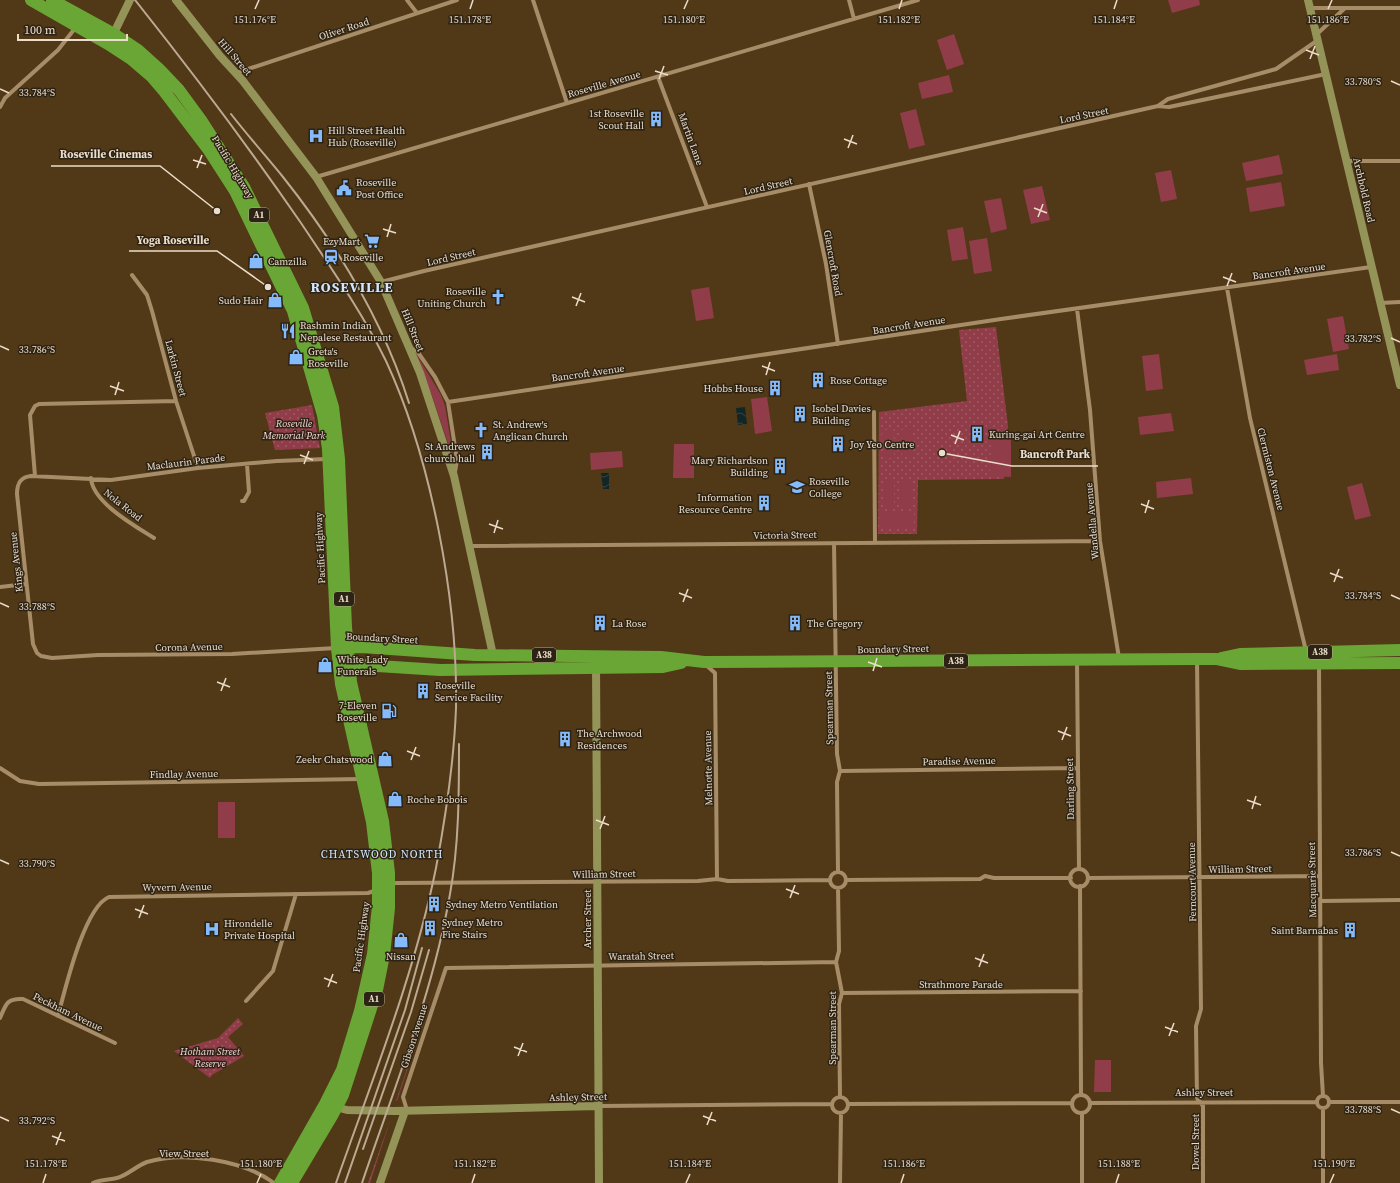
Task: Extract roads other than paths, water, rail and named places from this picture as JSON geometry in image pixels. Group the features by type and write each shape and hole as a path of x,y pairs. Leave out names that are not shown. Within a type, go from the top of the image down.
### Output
{"highway":[{"name":"Pacific Highway","path":"31,0 80,21"},
{"name":"Pacific Highway","path":"52,0 80,21 111,39 138,50 159,68 179,90 213,138 244,187 303,308 333,407 342,648 342,690 367,779 383,821 384,887 387,931 377,990 355,1059 292,1183"},
{"name":"Boundary Street","path":"596,661 440,670 366,665 349,662 342,648 596,661 663,667 689,662 1216,659 1240,654 1400,650"},
{"name":"Boundary Street","path":"1216,659 1240,664 1400,663"},
{"name":"Pacific Highway","path":"349,662 367,779"},
{"name":"Pacific Highway","path":"280,1183 331,1105"}],"street":[{"name":"Hill Street","path":"176,0 236,73 316,177 381,282 432,406 454,476 470,546 485,624 493,655"},
{"path":"407,0 417,13"},
{"name":"Oliver Road","path":"236,73 457,0"},
{"path":"533,0 567,103"},
{"path":"849,0 854,19"},
{"name":"Roseville Avenue","path":"316,177 918,0"},
{"path":"111,39 128,4"},
{"path":"1310,4 1345,8 1400,8"},
{"name":"Archbold Road","path":"1310,4 1400,385"},
{"name":"Lord Street","path":"1158,106 1168,99 1276,69 1317,37 1345,8"},
{"path":"0,107 5,98 58,50 72,34 80,21"},
{"name":"Lord Street","path":"381,282 424,271 1158,106 1168,107 1326,74"},
{"name":"Martin Lane","path":"658,77 707,207"},
{"path":"1347,161 1400,161"},
{"name":"Glencroft Road","path":"809,184 826,264 838,344"},
{"name":"Bancroft Avenue","path":"448,402 1371,267"},
{"name":"Larkin Street","path":"132,275 147,295 176,401 198,468"},
{"name":"Clermiston Avenue","path":"1227,288 1250,418 1306,653"},
{"path":"1380,303 1400,302"},
{"name":"Wandella Avenue","path":"1077,309 1090,410 1100,541 1119,659"},
{"path":"408,346 417,351 439,383 448,402 457,460 454,476"},
{"path":"35,476 30,415 35,406 39,404 176,401"},
{"path":"874,412 875,542"},
{"name":"Maclaurin Parade","path":"35,476 111,480 198,468 334,459"},
{"path":"242,501 244,501 249,492 246,464"},
{"name":"Kings Avenue","path":"35,476 23,478 17,490 33,644 37,653 41,656"},
{"name":"Nola Road","path":"92,478 92,486 96,494 133,525 154,538"},
{"name":"Victoria Street","path":"470,546 1100,541"},
{"name":"Spearman Street","path":"834,543 837,754 840,771 837,782 838,872"},
{"path":"0,587 26,584"},
{"name":"Corona Avenue","path":"41,656 52,658 98,655 232,654 342,648"},
{"name":"Ferncourt Avenue","path":"1198,659 1201,1009 1196,1026 1197,1098 1200,1102"},
{"name":"Darling Street","path":"1077,660 1079,869"},
{"name":"Archer Street","path":"596,661 599,1183"},
{"name":"Melnotte Avenue","path":"704,662 715,673 717,879"},
{"name":"Macquarie Street","path":"1319,664 1323,1096"},
{"name":"Findlay Avenue","path":"0,768 20,781 39,784 367,779"},
{"name":"Paradise Avenue","path":"840,771 1077,768"},
{"path":"1079,869 1084,871 1088,878 1086,884 1080,886 1074,884 1071,878 1072,873 1079,869"},
{"path":"838,872 844,874 846,880 844,886 838,888 832,886 830,880 833,873 838,872"},
{"path":"846,880 980,879 985,876 994,878 1071,878"},
{"name":"William Street","path":"1088,878 1320,876"},
{"name":"William Street","path":"384,887 396,883 698,881 717,879 728,881 830,880"},
{"path":"1080,886 1081,1094"},
{"name":"Wyvern Avenue","path":"58,1016 75,955 95,909 104,898 134,896 370,892 384,887"},
{"name":"Spearman Street","path":"838,888 839,951 836,962 842,993 839,1004 840,1097"},
{"path":"246,1001 273,971 296,894"},
{"path":"1321,901 1400,900"},
{"name":"Waratah Street","path":"446,968 836,962"},
{"name":"Gibson Avenue","path":"405,1110 406,1107 403,1097 446,968"},
{"name":"Strathmore Parade","path":"842,993 1081,991"},
{"name":"Peckham Avenue","path":"0,1018 6,1004 14,998 23,999 115,1043"},
{"path":"1081,1094 1088,1098 1090,1103 1089,1109 1082,1113 1074,1111 1071,1103 1074,1097 1081,1094"},
{"path":"1323,1108 1318,1106 1318,1098 1323,1096 1328,1098 1329,1102"},
{"path":"840,1097 845,1098 848,1104 847,1110 841,1113 835,1111 832,1104 835,1099 840,1097"},
{"name":"Dowel Street","path":"1200,1102 1202,1106 1203,1183"},
{"name":"Ashley Street","path":"1090,1103 1317,1102"},
{"path":"1329,1102 1400,1102"},
{"path":"1323,1108 1327,1106 1329,1102"},
{"path":"848,1104 1071,1103"},
{"name":"Ashley Street","path":"331,1105 354,1110 394,1111 598,1106 832,1104"},
{"path":"1323,1108 1323,1183"},
{"path":"380,1183 405,1110"},
{"path":"840,1183 841,1113"},
{"path":"1082,1113 1082,1183"},
{"name":"View Street","path":"93,1183 118,1178 148,1162 168,1159 194,1159 238,1166 274,1183"}],"water":[{"path":"745,407 747,424 738,425 736,408"},
{"path":"601,473 609,473 609,489 603,489"}],"railway":[{"path":"135,0 220,110 281,194 346,290 377,343 402,399 416,441 439,530 447,576 452,622 456,708 451,768 440,848 427,908 404,988 378,1067 336,1183"},
{"path":"231,114 303,203 340,257 372,313 386,342 409,403"},
{"path":"362,1183 412,1040 434,968 443,931 453,876 457,838 459,801 459,744"},
{"path":"345,1183 405,1010 422,948"},
{"path":"363,1149 411,1012 429,950"}],"place":[{"name":"1st Roseville Scout Hall","path":"656,119"},
{"name":"Hill Street Health Hub (Roseville)","path":"316,136"},
{"name":"Roseville Post Office","path":"344,188"},
{"name":"Roseville Cinemas","path":"217,211"},
{"name":"EzyMart","path":"372,241"},
{"name":"Roseville","path":"331,257"},
{"name":"Camzilla","path":"256,261"},
{"name":"Yoga Roseville","path":"268,287"},
{"name":"Roseville Uniting Church","path":"498,297"},
{"name":"Sudo Hair","path":"275,300"},
{"name":"Rashmin Indian Nepalese Restaurant","path":"288,331"},
{"name":"Greta's Roseville","path":"296,357"},
{"name":"Rose Cottage","path":"818,380"},
{"name":"Hobbs House","path":"775,388"},
{"name":"Isobel Davies Building","path":"800,414"},
{"name":"St. Andrew's Anglican Church","path":"481,430"},
{"name":"Kuring-gai Art Centre","path":"977,434"},
{"name":"Joy Yeo Centre","path":"838,444"},
{"name":"St Andrews church hall","path":"487,452"},
{"name":"Bancroft Park","path":"942,453"},
{"name":"Mary Richardson Building","path":"780,466"},
{"name":"Roseville College","path":"797,487"},
{"name":"Information Resource Centre","path":"764,503"},
{"name":"La Rose","path":"600,623"},
{"name":"The Gregory","path":"795,623"},
{"name":"White Lady Funerals","path":"325,665"},
{"name":"Roseville Service Facility","path":"423,691"},
{"name":"7-Eleven Roseville","path":"389,711"},
{"name":"The Archwood Residences","path":"565,739"},
{"name":"Zeekr Chatswood","path":"385,759"},
{"name":"Roche Bobois","path":"395,799"},
{"name":"Sydney Metro Ventilation","path":"434,904"},
{"name":"Sydney Metro Fire Stairs","path":"430,928"},
{"name":"Hirondelle Private Hospital","path":"212,929"},
{"name":"Saint Barnabas","path":"1350,930"},
{"name":"Nissan","path":"401,940"}],"district":[{"name":"ROSEVILLE","path":"352,287"},
{"name":"CHATSWOOD NORTH","path":"382,854"}],"park label":[{"name":"Roseville Memorial Park","path":"294,428"},
{"name":"Hotham Street Reserve","path":"210,1056"}]}
